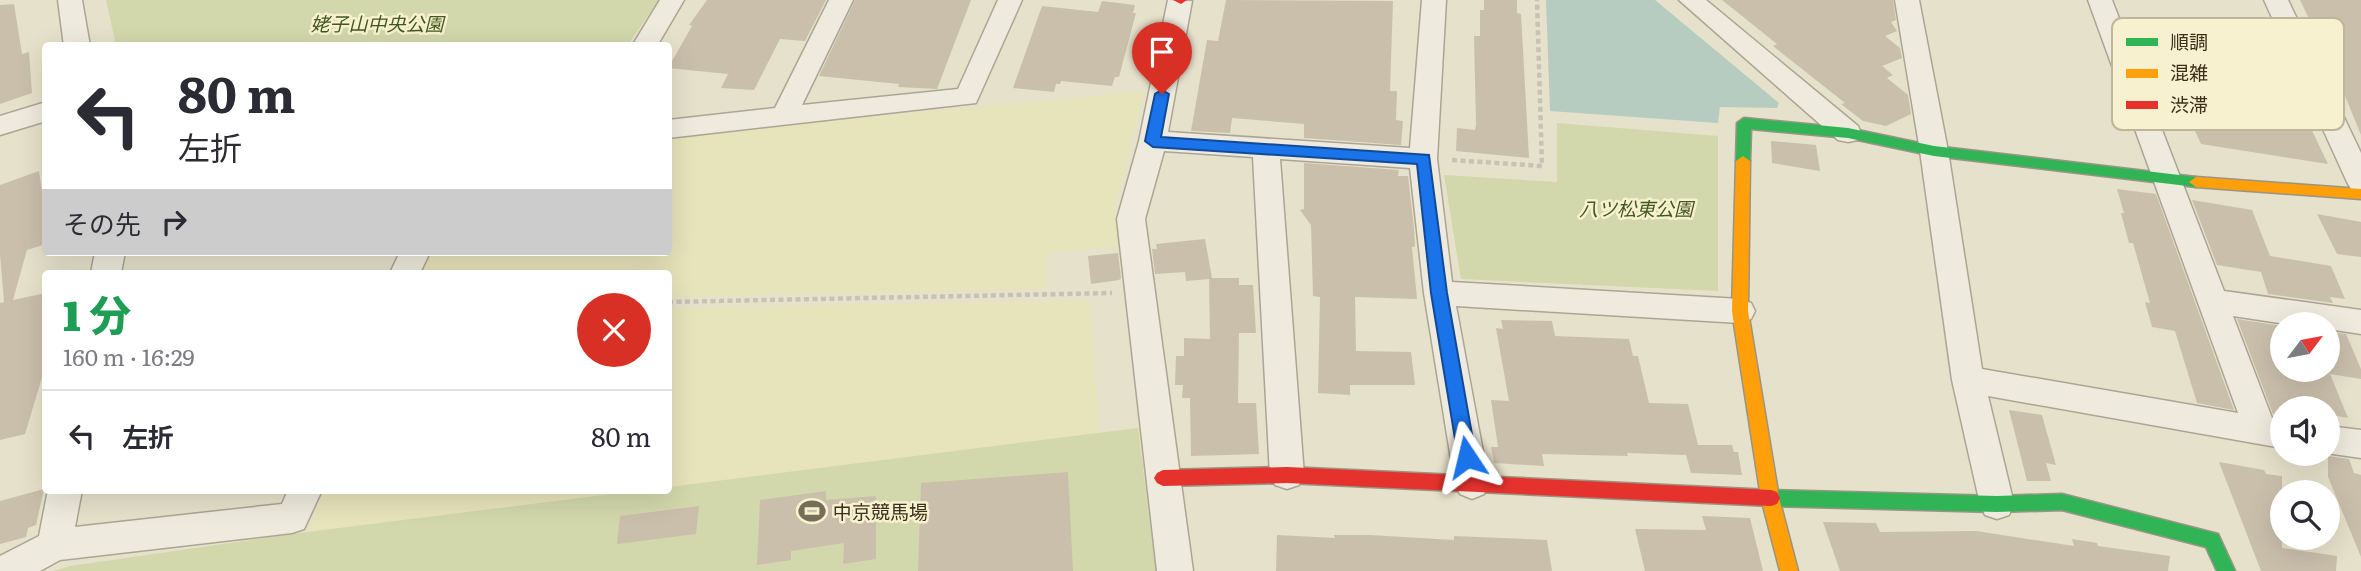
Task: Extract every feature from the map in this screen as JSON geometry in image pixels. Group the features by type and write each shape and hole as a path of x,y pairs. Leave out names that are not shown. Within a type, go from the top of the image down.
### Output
{"street":[{"path":"70,0 76,42"},
{"path":"646,42 672,0"},
{"path":"783,116 841,0"},
{"path":"672,129 967,97 1010,0"},
{"path":"1175,571 1132,219 1153,141 1180,0"},
{"path":"1434,0 1423,159 1439,293 1472,484"},
{"path":"1691,0 1848,133"},
{"path":"1906,0 1934,152 1968,380 1997,505"},
{"path":"2100,0 2112,31"},
{"path":"2276,0 2284,18"},
{"path":"0,126 42,112"},
{"path":"1789,571 1770,498 1740,311 1744,123 1848,133 1934,152 2169,180 2361,194"},
{"path":"2150,130 2214,302 2270,428"},
{"path":"2336,130 2361,183"},
{"path":"1153,141 1423,159"},
{"path":"1266,147 1287,475"},
{"path":"1439,293 1740,311"},
{"path":"2214,302 2361,322"},
{"path":"1968,380 2270,433"},
{"path":"2340,441 2361,444"},
{"path":"1163,478 1287,475 1770,498 1997,505 2062,502 2213,540 2226,571"},
{"path":"55,545 64,494"},
{"path":"6,571 55,545 292,517 303,494"}],"path":[{"path":"1423,159 1542,166 1537,0"},
{"path":"672,302 1140,292"}],"shaded area":[{"path":"1546,0 1655,0 1779,103 1777,108 1720,107 1718,123 1550,111"},
{"path":"1145,91 1115,206 1120,246 1047,253 1046,289 672,297 672,270 421,270 428,256 672,256 672,136"},
{"path":"1090,300 1099,433 672,487 672,308"},
{"path":"323,494 611,494 307,532"}],"green space":[{"name":"姥子山中央公園","path":"106,0 659,0 630,42 115,42"},
{"name":"八ツ松東公園","path":"1557,123 1718,136 1718,291 1461,279 1444,175 1557,182"},
{"name":"中京競馬場","path":"1138,428 1156,571 53,571 70,566 307,532 611,494 672,494 672,487"}],"building":[{"path":"707,0 826,0 805,41 780,39 754,90 721,88 728,74 672,68 672,61 692,26 689,25"},
{"path":"855,0 971,0 937,89 898,87 899,84 819,76"},
{"path":"1226,0 1393,1 1390,91 1397,91 1396,120 1403,121 1401,145 1304,138 1304,124 1232,118 1230,133 1191,131 1207,40 1218,41"},
{"path":"1484,0 1517,0 1517,13 1521,14 1529,158 1456,151 1457,128 1475,130 1476,125 1474,36 1480,36 1480,10 1484,10"},
{"path":"1722,0 1893,0 1896,20 1891,22 1897,31 1885,36 1900,48 1902,58 1882,66 1893,75 1887,78 1908,95 1911,114 1886,126 1863,121 1841,104 1845,103 1773,46 1777,44"},
{"path":"2300,0 2361,0 2361,135 2344,93 2344,18 2309,18"},
{"path":"1102,1 1135,5 1133,13 1136,13 1119,77 1115,77 1112,86 1061,81 1056,84 1054,92 1013,88 1042,6 1098,12"},
{"path":"14,4 22,54 29,52 32,93 0,104 0,5"},
{"path":"2195,130 2312,130 2328,164 2201,144"},
{"path":"1771,141 1816,145 1820,171 1772,163"},
{"path":"1304,163 1399,170 1398,176 1408,176 1414,228 1415,247 1412,247 1417,299 1355,297 1356,351 1411,352 1415,385 1350,385 1350,395 1318,393 1320,297 1313,296 1311,225 1300,210 1304,209"},
{"path":"39,171 42,192 42,245 27,250 13,300 42,294 42,377 25,434 0,440 0,303 4,302 0,254 0,185"},
{"path":"2117,189 2156,194 2234,410 2197,403 2175,331 2152,327 2145,302 2150,303 2133,243 2129,243"},
{"path":"2192,200 2252,210 2270,256 2331,266 2345,299 2330,297 2333,303 2268,294 2261,272 2217,265"},
{"path":"2317,214 2361,222 2361,257 2337,254"},
{"path":"1205,239 1212,278 1239,278 1239,285 1253,285 1256,333 1239,333 1238,403 1256,403 1259,454 1191,456 1190,398 1182,398 1183,385 1175,385 1176,356 1184,356 1184,338 1210,339 1209,279 1186,281 1185,272 1155,274 1152,249 1157,249 1156,244"},
{"path":"1118,253 1121,278 1091,284 1088,256"},
{"path":"2237,319 2270,324 2270,382 2333,382 2339,396 2270,396 2270,406"},
{"path":"1501,320 1552,321 1555,336 1629,339 1633,356 1638,356 1649,403 1688,404 1698,445 1732,445 1734,452 1738,452 1742,475 1691,473 1686,455 1542,454 1544,466 1494,463 1491,447 1498,447 1491,400 1509,401 1496,328 1503,329"},
{"path":"2340,333 2346,334 2361,369 2361,379 2340,376"},
{"path":"2340,398 2348,418 2340,417"},
{"path":"2009,410 2042,415 2056,465 2046,463 2051,481 2027,481"},
{"path":"2340,458 2349,459 2354,473 2361,475 2361,557 2340,506 2340,480 2329,480 2328,466 2340,466"},
{"path":"2219,462 2282,476 2282,480 2270,480 2270,550 2296,550 2337,556 2336,571 2261,571"},
{"path":"1068,472 1073,571 918,571 921,483"},
{"path":"42,490 36,525 28,528 26,537 0,544 0,501"},
{"path":"826,491 826,500 876,496 876,559 843,564 844,543 791,551 791,560 757,565 760,500"},
{"path":"699,506 696,534 617,544 620,516"},
{"path":"1702,516 1750,518 1763,571 1645,571 1635,529 1706,530"},
{"path":"1823,522 1876,523 1880,532 1976,531 2074,546 2072,539 2097,543 2098,546 2170,556 2168,571 1840,571"},
{"path":"1277,535 1335,538 1334,535 1370,535 1454,540 1454,536 1547,540 1552,571 1276,571"}],"traffic: fast":[{"path":"1743,161 1744,123 1848,133 1934,151 2196,182"},
{"path":"1771,498 1997,504 2062,502 2212,540 2226,571"}],"traffic: slow":[{"path":"1743,161 1740,311 1770,498 1789,571"},
{"path":"2196,182 2361,194"}],"traffic: jam":[{"path":"1163,478 1287,475 1771,498"}],"place":[{"name":"中京競馬場","path":"812,511"}],"route":[{"path":"1162,94 1153,141 1423,159 1439,293 1467,457"}]}
